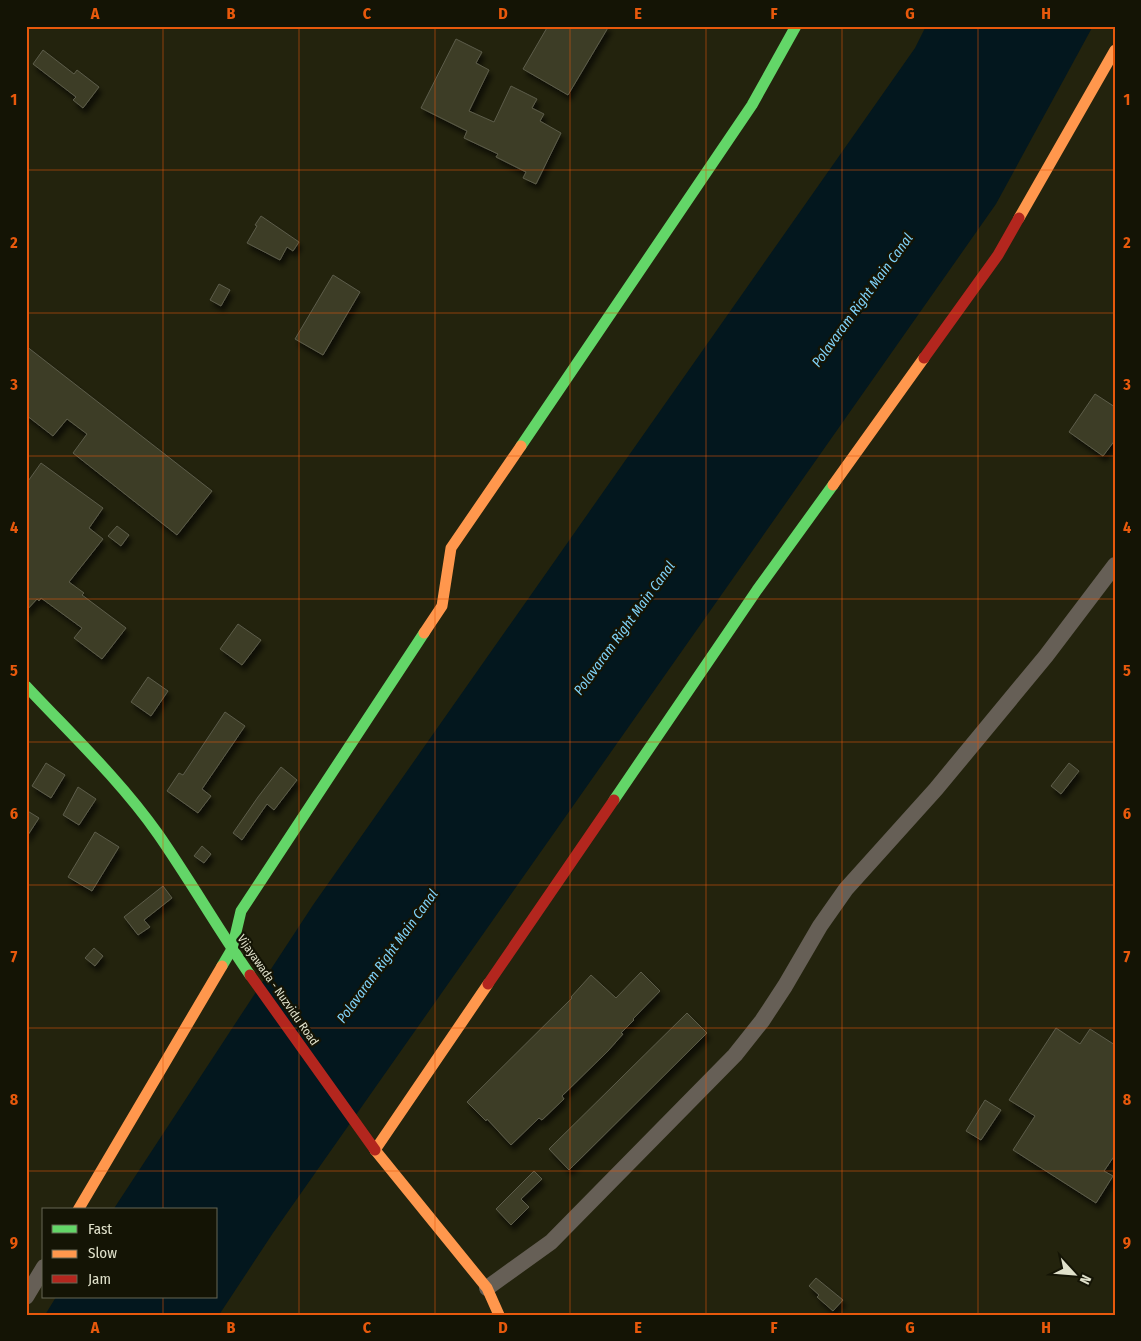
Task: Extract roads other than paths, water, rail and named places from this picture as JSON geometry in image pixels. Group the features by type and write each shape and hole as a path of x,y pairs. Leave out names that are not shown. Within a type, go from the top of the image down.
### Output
{"street":[{"path":"79,1208 232,949 241,911 442,606 451,548 752,105 796,26"},
{"path":"375,1150 757,590 998,255 1115,50"},
{"path":"487,1288 551,1242 735,1055 776,1000 820,926 846,889 936,788 1046,656 1115,565"},
{"name":"Vijayawada - Nuzvidu Road","path":"26,686 136,805 162,840 232,949 364,1136 487,1288 499,1315"},
{"path":"26,1297 42,1271"}],"water":[{"name":"Polavaram Right Main Canal","path":"926,26 1093,26 996,204 273,1233 219,1315 45,1315 55,1298 218,1298 218,1208 114,1208 313,905 915,48"}]}
